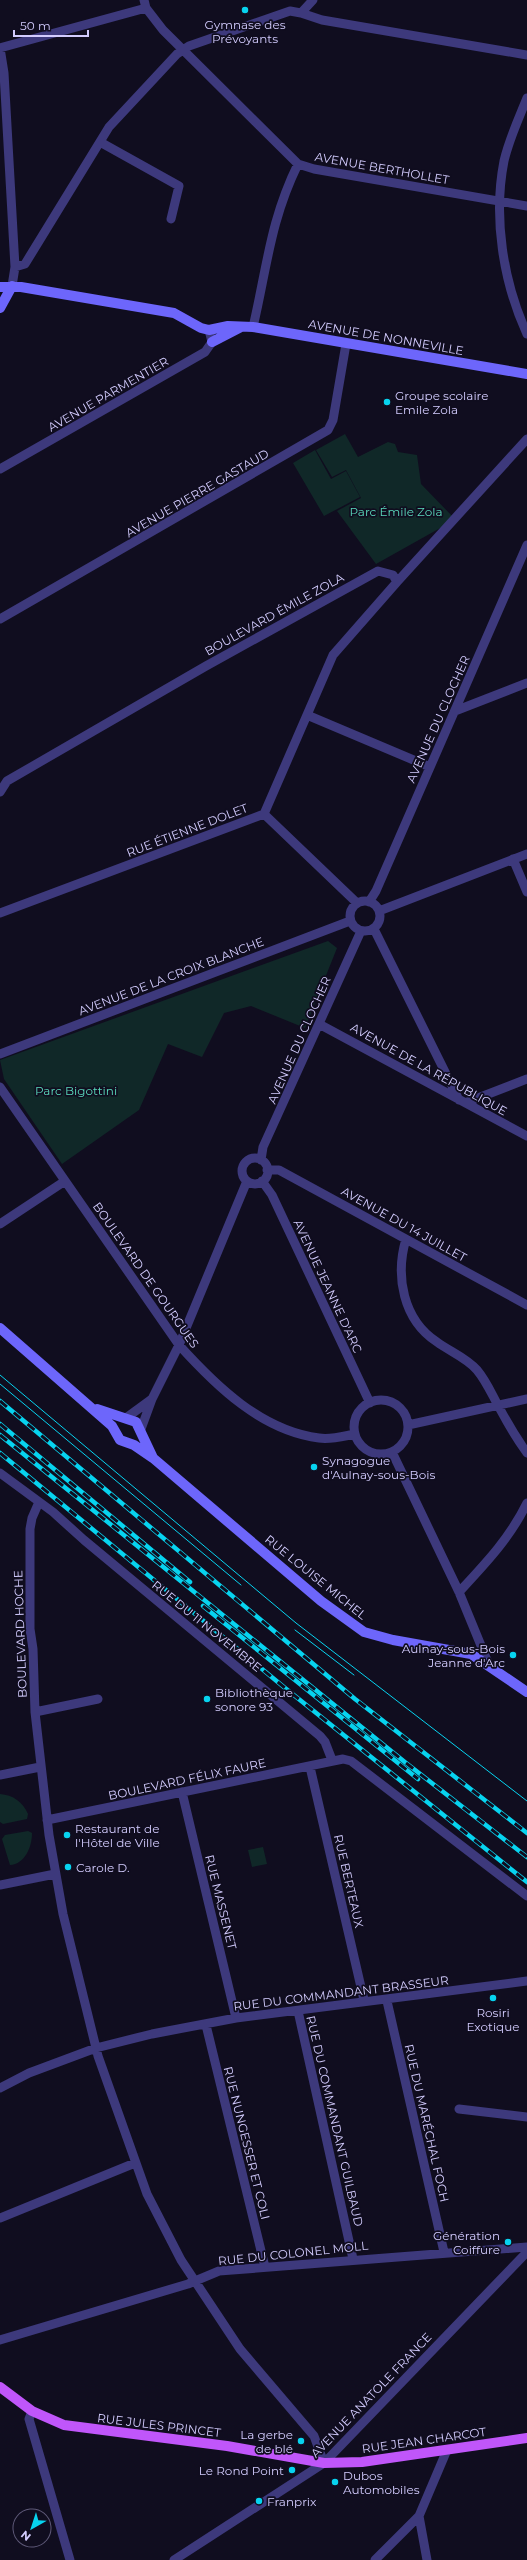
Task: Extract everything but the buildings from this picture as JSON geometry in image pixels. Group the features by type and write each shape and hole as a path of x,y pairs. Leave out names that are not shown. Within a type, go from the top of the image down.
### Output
{"main road":[{"name":"RUE JULES PRINCET","path":"0,2387 32,2411 64,2425 94,2431 227,2446 324,2463"},
{"name":"RUE JEAN CHARCOT","path":"324,2463 362,2462 527,2438"}],"street":[{"path":"301,13 313,0"},
{"path":"0,308 12,286 15,267 4,163 4,72 0,48 145,4"},
{"name":"AVENUE BERTHOLLET","path":"145,4 183,49 298,164 314,169 527,206"},
{"path":"15,267 25,264 100,142 128,106 183,49 290,11 322,20 527,55"},
{"path":"527,98 505,160 500,201 502,252 516,310 527,334"},
{"path":"100,142 179,186 171,219"},
{"path":"253,327 275,220 285,191 298,164"},
{"path":"0,286 12,286 174,313 201,328 209,330 212,342"},
{"name":"AVENUE DE NONNEVILLE","path":"209,330 228,326 253,327 527,374"},
{"name":"AVENUE DE NONNEVILLE","path":"212,342 241,327"},
{"name":"AVENUE PARMENTIER","path":"0,469 206,352 212,342"},
{"name":"AVENUE PIERRE GASTAUD","path":"0,619 324,433 333,420 346,344"},
{"path":"397,582 527,439"},
{"name":"AVENUE DU CLOCHER","path":"369,902 430,768 527,545"},
{"name":"BOULEVARD ÉMILE ZOLA","path":"0,792 7,781 206,666 378,571 393,575 397,582"},
{"name":"RUE ÉTIENNE DOLET","path":"0,913 264,814 333,655 397,582"},
{"path":"455,711 527,683"},
{"path":"308,715 430,768"},
{"path":"264,814 357,903"},
{"path":"379,910 527,854"},
{"path":"513,859 527,892"},
{"path":"369,902 379,910 380,921 374,929 361,931 350,921 350,911 357,903 369,902"},
{"name":"AVENUE DE LA CROIX BLANCHE","path":"0,1054 350,921"},
{"path":"374,929 462,1101 527,1080"},
{"name":"AVENUE DU CLOCHER","path":"261,1160 264,1147 361,931"},
{"name":"AVENUE DE LA RÉPUBLIQUE","path":"319,1024 527,1136"},
{"name":"BOULEVARD DE GOURGUES","path":"0,1087 179,1345 198,1366 269,1424 292,1434 321,1439 355,1434"},
{"path":"253,1158 261,1160 267,1170 262,1181 254,1184 247,1181 242,1174 246,1162 253,1158"},
{"name":"AVENUE DU 14 JUILLET","path":"267,1170 279,1170 527,1305"},
{"path":"0,1224 65,1181"},
{"path":"134,1445 142,1433 152,1399 179,1345 247,1181"},
{"name":"AVENUE JEANNE D'ARC","path":"262,1181 272,1195 370,1403"},
{"path":"406,1239 401,1255 400,1276 411,1316 428,1336 475,1368 488,1383 498,1405 527,1453"},
{"name":"RUE LOUISE MICHEL","path":"0,1328 112,1426 120,1440 134,1445 153,1458 321,1600 364,1632 393,1640 471,1654 527,1692"},
{"path":"112,1426 152,1399"},
{"path":"408,1425 527,1399"},
{"path":"378,1401 395,1404 402,1410 408,1425 404,1441 392,1452 374,1453 359,1443 354,1427 359,1413 370,1403 378,1401"},
{"name":"RUE LOUISE MICHEL","path":"88,1404 134,1421 142,1433 153,1458"},
{"path":"392,1452 459,1592 489,1665"},
{"name":"RUE DU 11 NOVEMBRE","path":"0,1473 39,1502 320,1736 325,1742 332,1760"},
{"name":"BOULEVARD HOCHE","path":"39,1502 32,1518 30,1530 30,1629 33,1649 35,1712 40,1767 55,1874 96,2048 147,2194 193,2281 240,2348 314,2436 324,2463"},
{"path":"459,1592 497,1551 518,1522 527,1503"},
{"path":"35,1712 98,1699"},
{"path":"332,1760 343,1759 351,1761 527,1896"},
{"name":"BOULEVARD FÉLIX FAURE","path":"47,1820 310,1767 332,1760"},
{"path":"0,1775 40,1767"},
{"name":"RUE BERTEAUX","path":"310,1767 364,2000"},
{"name":"RUE MASSENET","path":"182,1792 236,2018"},
{"path":"0,1885 55,1874"},
{"name":"RUE DU COMMANDANT BRASSEUR","path":"0,2088 29,2073 96,2048 152,2034 206,2025 236,2018 298,2011 364,2000 387,2001 527,1981"},
{"name":"RUE DU MARÉCHAL FOCH","path":"387,2001 444,2252"},
{"name":"RUE DU COMMANDANT GUILBAUD","path":"298,2011 353,2259"},
{"name":"RUE NUNGESSER ET COLI","path":"206,2025 265,2267"},
{"path":"458,2109 527,2118"},
{"path":"0,2218 135,2163"},
{"name":"RUE DU COLONEL MOLL","path":"0,2340 193,2281 219,2271 353,2259 527,2247"},
{"name":"AVENUE ANATOLE FRANCE","path":"174,2560 324,2463 527,2252"},
{"path":"32,2411 29,2419 70,2560"},
{"path":"375,2560 419,2516 447,2450"},
{"path":"419,2516 427,2560"}],"green space":[{"name":"Parc Émile Zola","path":"345,434 358,457 388,442 395,444 398,452 417,455 421,484 453,517 442,527 376,564 337,511 361,498 346,470 332,477 316,450"},
{"path":"315,450 331,479 346,471 360,497 324,516 293,463"},
{"name":"Parc Bigottini","path":"328,941 337,948 305,1028 251,1006 224,1013 202,1057 168,1044 139,1110 62,1164 4,1079 0,1060"},
{"path":"0,1794 17,1800 26,1810 28,1814 27,1819 3,1824 0,1822"},
{"path":"28,1831 32,1833 32,1838 27,1854 20,1862 10,1865 2,1839 5,1835"},
{"path":"263,1847 267,1864 252,1867 248,1850"}],"tram line":[{"path":"0,1375 296,1623 527,1801"},
{"path":"0,1384 241,1585"},
{"path":"295,1630 354,1675"}],"railway":[{"path":"0,1401 355,1699 527,1833"},
{"path":"0,1424 190,1582"},
{"path":"0,1435 406,1763 527,1857"},
{"path":"0,1453 285,1688 527,1882"},
{"path":"203,1606 418,1779"}],"place":[{"name":"Gymnase des Prévoyants","path":"245,10"},
{"name":"Groupe scolaire Emile Zola","path":"387,402"},
{"name":"Synagogue d'Aulnay-sous-Bois","path":"314,1467"},
{"name":"Aulnay-sous-Bois Jeanne d'Arc","path":"513,1655"},
{"name":"Bibliothèque sonore 93","path":"207,1699"},
{"name":"Restaurant de l'Hôtel de Ville","path":"67,1835"},
{"name":"Carole D.","path":"68,1867"},
{"name":"Rosiri Exotique","path":"493,1998"},
{"name":"Génération Coiffure","path":"508,2242"},
{"name":"La gerbe de blé","path":"301,2441"},
{"name":"Le Rond Point","path":"292,2470"},
{"name":"Dubos Automobiles","path":"335,2482"},
{"name":"Franprix","path":"259,2501"}]}
